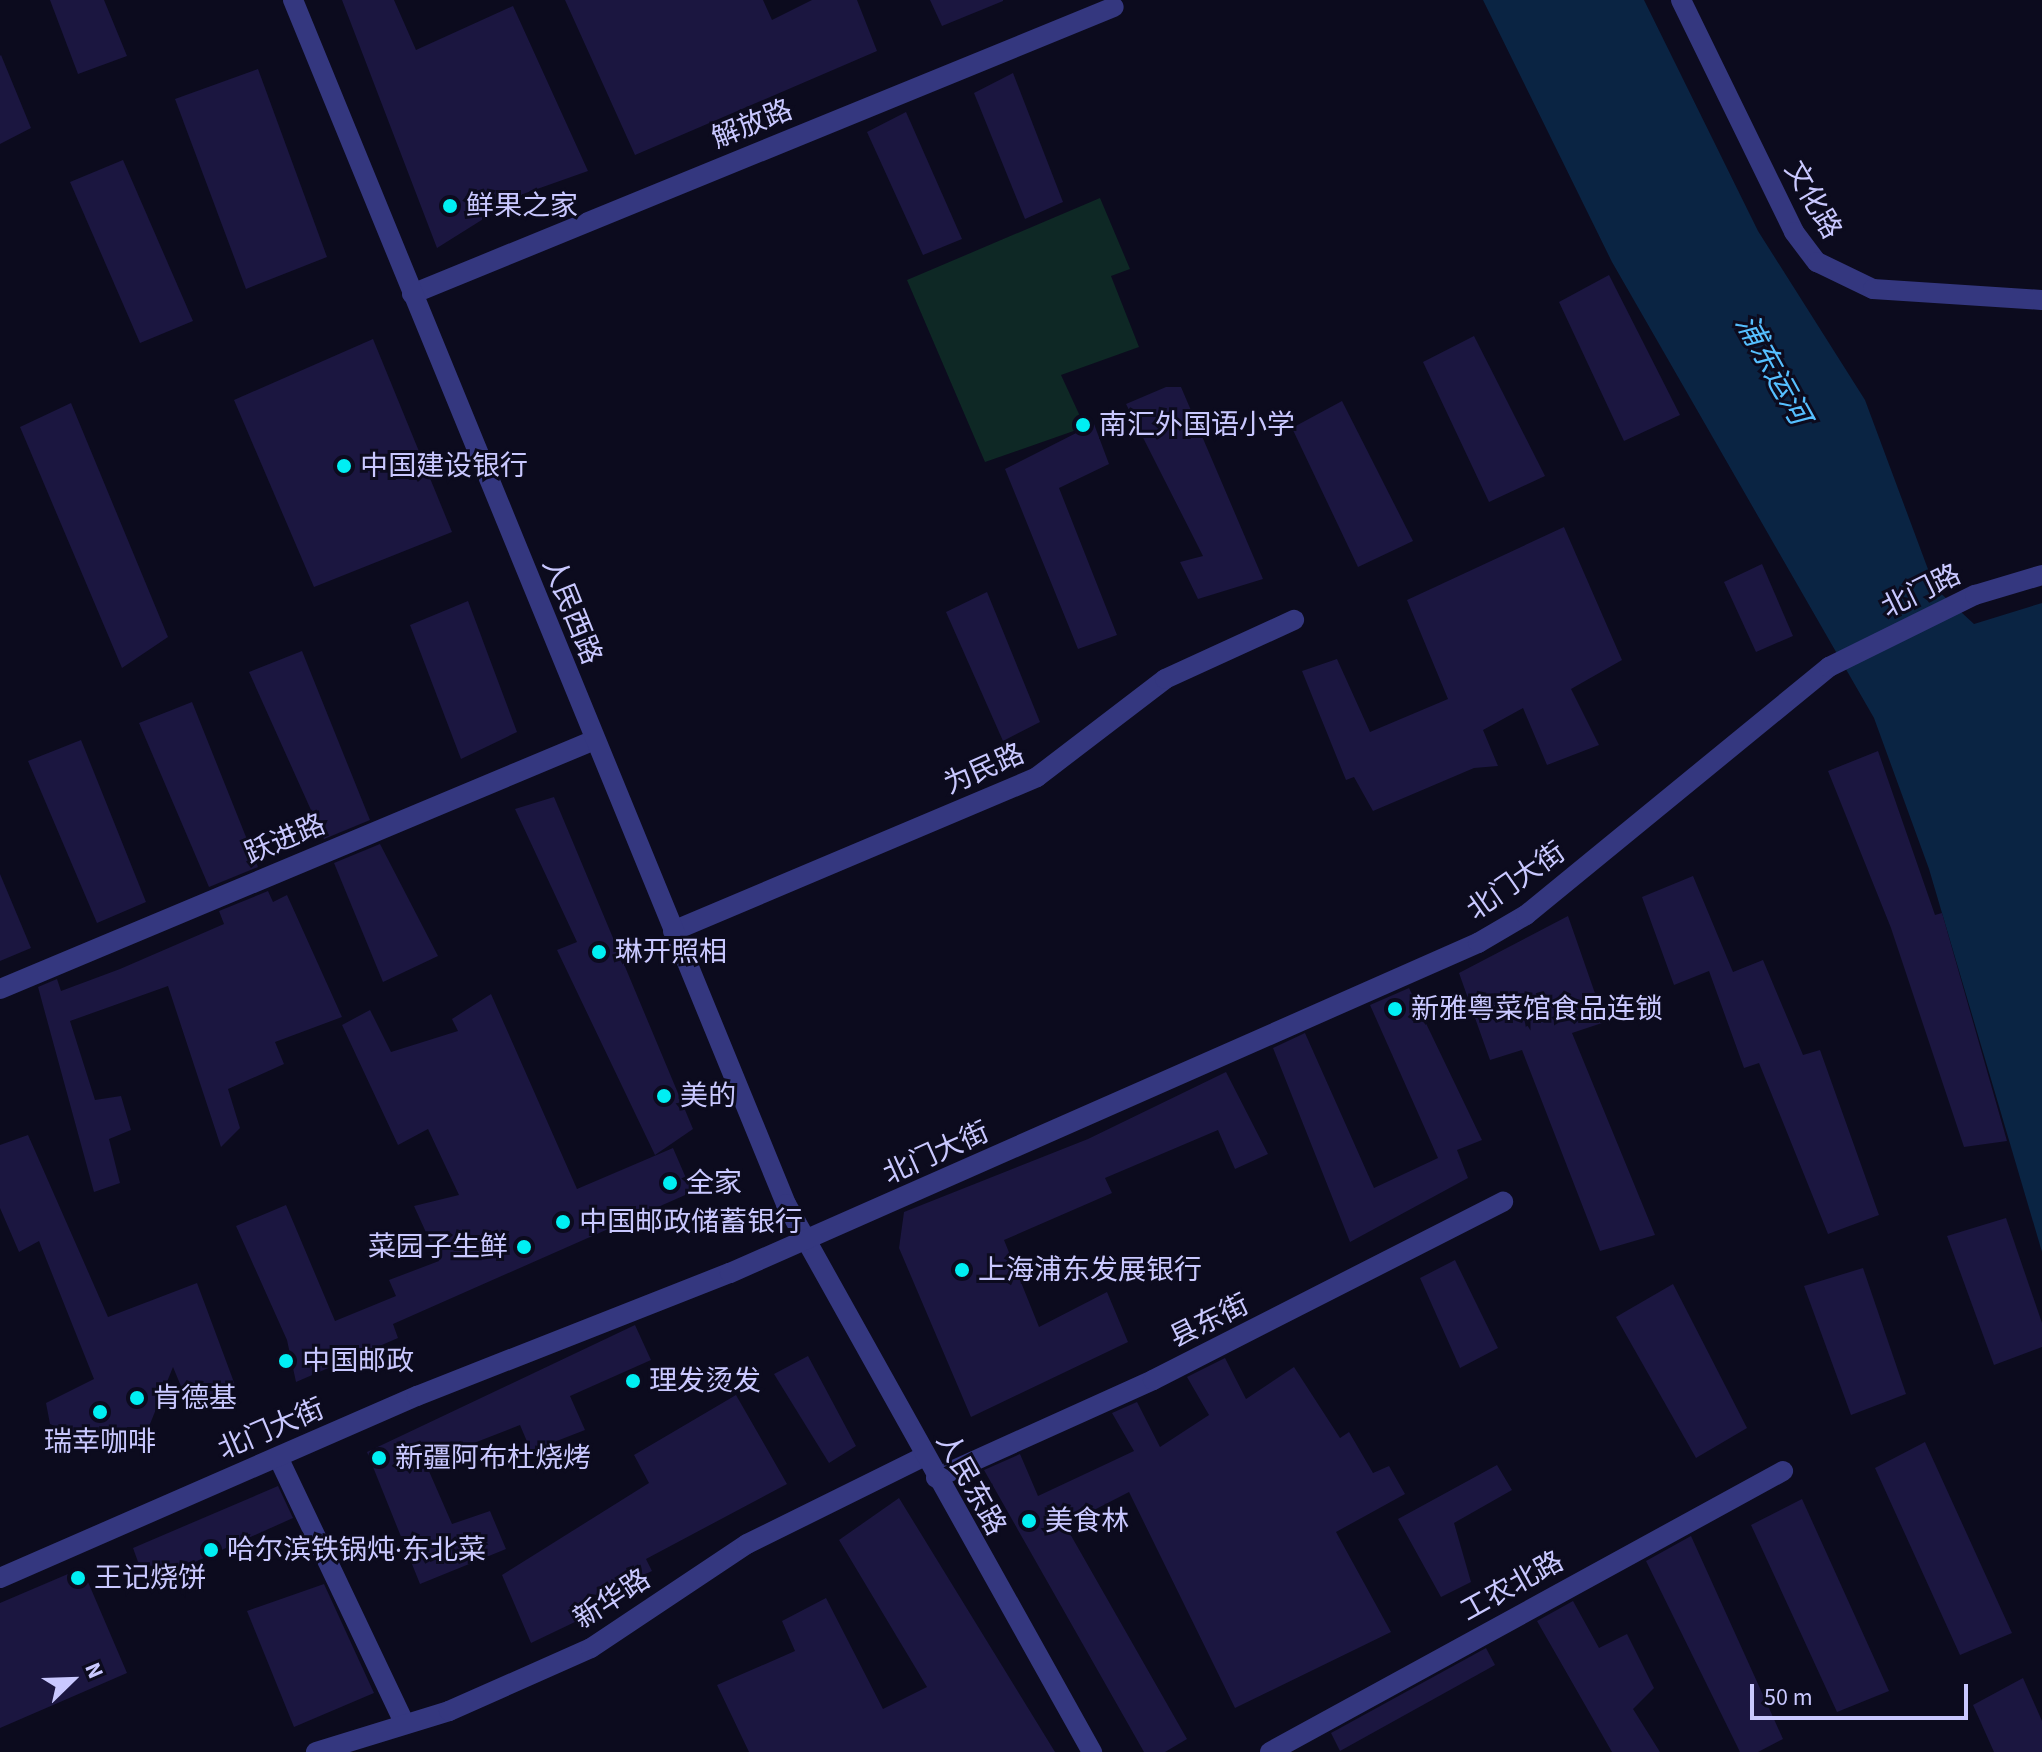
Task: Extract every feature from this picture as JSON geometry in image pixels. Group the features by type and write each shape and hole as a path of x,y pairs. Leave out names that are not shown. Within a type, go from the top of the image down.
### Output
{"street":[{"name":"人民西路","path":"293,0 592,741 804,1241"},
{"name":"文化路","path":"1681,0 1794,232 1817,262 1873,289 2042,300"},
{"name":"解放路","path":"412,294 1114,7"},
{"name":"北门路","path":"1829,667 1975,595 2042,575"},
{"name":"为民路","path":"673,931 1037,777 1165,679 1294,620"},
{"name":"北门大街","path":"0,1578 278,1457 804,1241 1512,924 1829,667"},
{"name":"跃进路","path":"0,989 592,741"},
{"name":"县东街","path":"936,1478 1153,1380 1503,1202"},
{"name":"人民东路","path":"804,1241 1092,1752"},
{"path":"278,1457 403,1720"},
{"name":"新华路","path":"316,1752 403,1720 449,1711 591,1648 747,1544 923,1457"},
{"name":"工农北路","path":"1270,1752 1783,1471"}],"green space":[{"path":"1100,198 1130,269 1111,276 1139,347 1061,375 1085,427 985,462 907,280"}],"water":[{"name":"浦东运河","path":"1483,0 1644,0 1758,231 1865,400 1935,588 1974,624 2042,603 2042,1252 1929,869 1874,718 1612,262"}],"building":[{"path":"50,0 104,0 127,56 78,74"},
{"path":"342,0 394,0 416,50 513,6 588,171 523,194 437,248"},
{"path":"565,0 763,0 772,20 812,0 857,0 877,51 635,155"},
{"path":"930,0 1003,0 1003,1 942,26"},
{"path":"0,56 31,128 0,144"},
{"path":"258,69 327,257 246,289 175,99"},
{"path":"1013,73 1063,202 1025,219 974,93"},
{"path":"906,112 962,239 923,255 867,132"},
{"path":"123,160 193,321 140,343 70,182"},
{"path":"1609,275 1680,415 1624,441 1559,302"},
{"path":"1474,336 1545,476 1489,502 1423,362"},
{"name":"中国建设银行","path":"373,339 452,532 314,587 234,400"},
{"path":"1166,387 1181,387 1263,579 1198,599 1180,562 1203,556 1126,404"},
{"path":"1342,401 1413,541 1358,567 1292,428"},
{"path":"71,403 168,637 122,668 20,427"},
{"path":"1094,424 1109,464 1059,488 1117,635 1078,649 1005,469"},
{"path":"1564,527 1622,660 1571,689 1599,745 1547,765 1523,708 1483,730 1498,766 1474,768 1373,811 1354,777 1346,780 1302,671 1337,659 1370,732 1448,699 1407,600"},
{"path":"1762,564 1793,636 1756,652 1724,582"},
{"path":"987,592 1040,722 1003,741 946,612"},
{"path":"468,601 517,732 461,759 410,625"},
{"path":"302,651 370,820 324,839 249,672"},
{"path":"192,702 258,867 209,887 139,723"},
{"path":"81,740 146,902 97,923 28,761"},
{"path":"1878,751 1935,915 1942,913 2007,1141 1964,1147 1891,928 1828,771"},
{"path":"554,797 693,1129 655,1155 557,950 577,942 515,809"},
{"path":"380,844 438,956 383,982 334,863"},
{"path":"0,874 31,948 0,961"},
{"path":"1693,876 1733,972 1763,960 1803,1055 1820,1050 1879,1215 1828,1234 1759,1063 1744,1068 1709,971 1674,985 1642,897"},
{"path":"268,891 273,902 287,895 342,1017 275,1042 284,1064 228,1089 240,1128 221,1147 168,986 70,1021 95,1100 121,1096 131,1130 109,1139 120,1183 94,1192 38,987 57,979 61,991 120,969 224,924 219,911"},
{"path":"1568,916 1605,1022 1572,1033 1655,1235 1600,1251 1522,1050 1490,1060 1459,973"},
{"path":"1409,988 1482,1140 1457,1150 1468,1178 1350,1242 1273,1048 1305,1033 1374,1188 1438,1158 1370,1005"},
{"path":"491,994 577,1189 673,1148 692,1192 393,1324 398,1338 296,1382 287,1340 236,1226 286,1205 335,1321 396,1296 389,1280 439,1261 414,1206 459,1195 428,1129 398,1145 342,1025 370,1010 391,1052 458,1031 452,1019"},
{"name":"上海浦东发展银行","path":"1226,1072 1268,1154 1235,1169 1218,1130 1105,1178 1112,1193 1004,1240 1039,1327 1107,1292 1128,1342 971,1417 899,1248 904,1212 1088,1139"},
{"path":"28,1135 108,1317 197,1283 235,1385 190,1408 173,1367 148,1429 94,1443 50,1424 46,1403 94,1379 39,1241 19,1252 0,1208 0,1145"},
{"path":"2006,1218 2042,1323 2042,1347 1994,1365 1947,1236"},
{"path":"1455,1260 1498,1348 1460,1368 1420,1278"},
{"path":"1863,1268 1906,1394 1851,1415 1804,1286"},
{"path":"1673,1284 1747,1428 1696,1458 1616,1317"},
{"path":"635,1325 651,1360 570,1396 585,1430 531,1451 520,1425 425,1462 452,1524 490,1511 506,1549 420,1584 367,1452"},
{"path":"808,1356 856,1446 829,1463 774,1374"},
{"path":"1225,1358 1246,1399 1294,1367 1340,1438 1349,1432 1373,1473 1389,1466 1405,1494 1336,1532 1391,1632 1235,1708 1129,1492 1065,1525 1187,1739 1165,1752 1144,1752 984,1470 1020,1454 1038,1496 1134,1451 1112,1413 1137,1402 1160,1447 1209,1415 1187,1377"},
{"path":"736,1395 787,1484 646,1559 652,1571 571,1609 577,1621 531,1643 502,1575 649,1483 634,1455"},
{"path":"1925,1442 2012,1633 1960,1655 1875,1468"},
{"path":"1497,1465 1512,1490 1454,1523 1471,1582 1441,1597 1398,1519"},
{"path":"278,1486 293,1518 146,1584 133,1548"},
{"path":"899,1498 1055,1752 749,1752 717,1685 795,1651 782,1621 826,1598 883,1709 927,1687 839,1540"},
{"path":"1802,1499 1889,1691 1837,1712 1751,1525"},
{"path":"1691,1536 1783,1739 1758,1752 1740,1752 1646,1561"},
{"path":"82,1568 127,1673 0,1728 0,1603"},
{"path":"324,1584 374,1693 294,1727 247,1611"},
{"path":"1573,1601 1599,1648 1627,1634 1654,1688 1633,1709 1660,1752 1612,1752 1537,1621"},
{"path":"1486,1648 1495,1665 1340,1751 1331,1733"},
{"path":"2023,1678 2042,1721 2042,1752 1994,1752 1973,1705"}],"place":[{"name":"鲜果之家","path":"450,206"},
{"name":"南汇外国语小学","path":"1083,425"},
{"name":"中国建设银行","path":"344,466"},
{"name":"琳开照相","path":"599,952"},
{"name":"新雅粤菜馆食品连锁","path":"1395,1009"},
{"name":"美的","path":"664,1096"},
{"name":"全家","path":"670,1183"},
{"name":"中国邮政储蓄银行","path":"563,1222"},
{"name":"菜园子生鲜","path":"524,1247"},
{"name":"上海浦东发展银行","path":"962,1270"},
{"name":"中国邮政","path":"286,1361"},
{"name":"理发烫发","path":"633,1381"},
{"name":"肯德基","path":"137,1398"},
{"name":"瑞幸咖啡","path":"100,1412"},
{"name":"新疆阿布杜烧烤","path":"379,1458"},
{"name":"美食林","path":"1029,1521"},
{"name":"哈尔滨铁锅炖·东北菜","path":"211,1550"},
{"name":"王记烧饼","path":"78,1578"}]}
